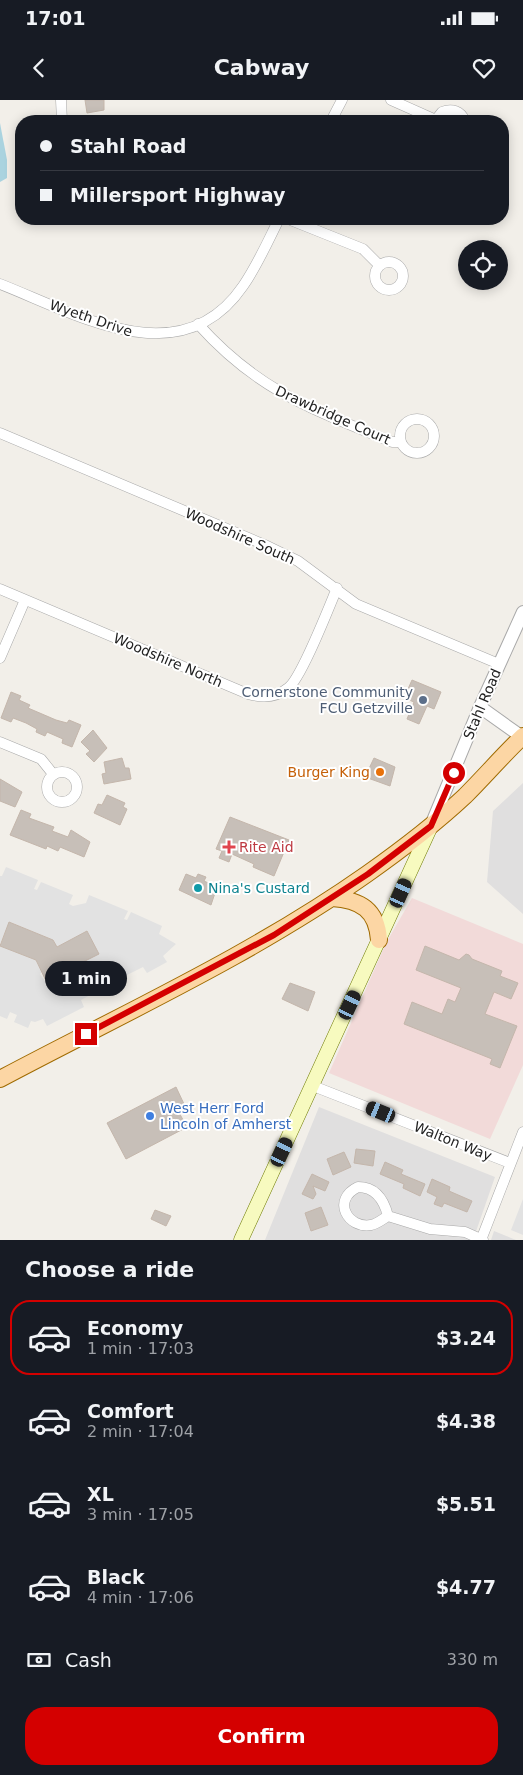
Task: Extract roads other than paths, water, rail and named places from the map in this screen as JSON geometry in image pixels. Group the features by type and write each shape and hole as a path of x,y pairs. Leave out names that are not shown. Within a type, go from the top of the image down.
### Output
{"main road":[{"path":"0,1079 243,951 332,898 368,874 431,826 465,796 522,736"},
{"path":"241,1240 314,1086 431,826"},
{"path":"332,898 353,901 368,910 376,921 379,940"}],"street":[{"path":"61,100 62,115"},
{"path":"334,115 342,100"},
{"path":"391,100 424,115"},
{"path":"439,115 442,112 452,110 462,115"},
{"name":"Wyeth Drive","path":"0,284 124,332 162,334 198,324 220,310 244,286 276,225"},
{"path":"303,225 363,249 379,265"},
{"name":"Drawbridge Court","path":"198,324 230,358 267,386 308,407 392,442 401,442"},
{"name":"Woodshire South","path":"0,433 265,545 298,561 337,588 356,604 499,664"},
{"name":"Woodshire North","path":"0,590 248,694 268,697 279,694 294,683 337,588"},
{"path":"0,658 25,600"},
{"name":"Stahl Road","path":"431,826 480,706 523,612"},
{"path":"480,706 522,736"},
{"path":"0,742 41,759 53,774"},
{"name":"Walton Way","path":"314,1086 510,1163"},
{"path":"388,1216 385,1203 379,1195 365,1187 358,1187 349,1191 344,1198 343,1206 347,1215 360,1224 370,1226 388,1216 416,1226 465,1232 482,1240 523,1132"}],"water":[{"path":"0,123 7,160 7,178 0,182"}],"place":[{"name":"Cornerstone Community FCU Getzville","path":"423,700"},
{"name":"Burger King","path":"380,772"},
{"name":"Rite Aid","path":"229,847"},
{"name":"Nina's Custard","path":"198,888"},
{"name":"West Herr Ford Lincoln of Amherst","path":"150,1116"}]}
